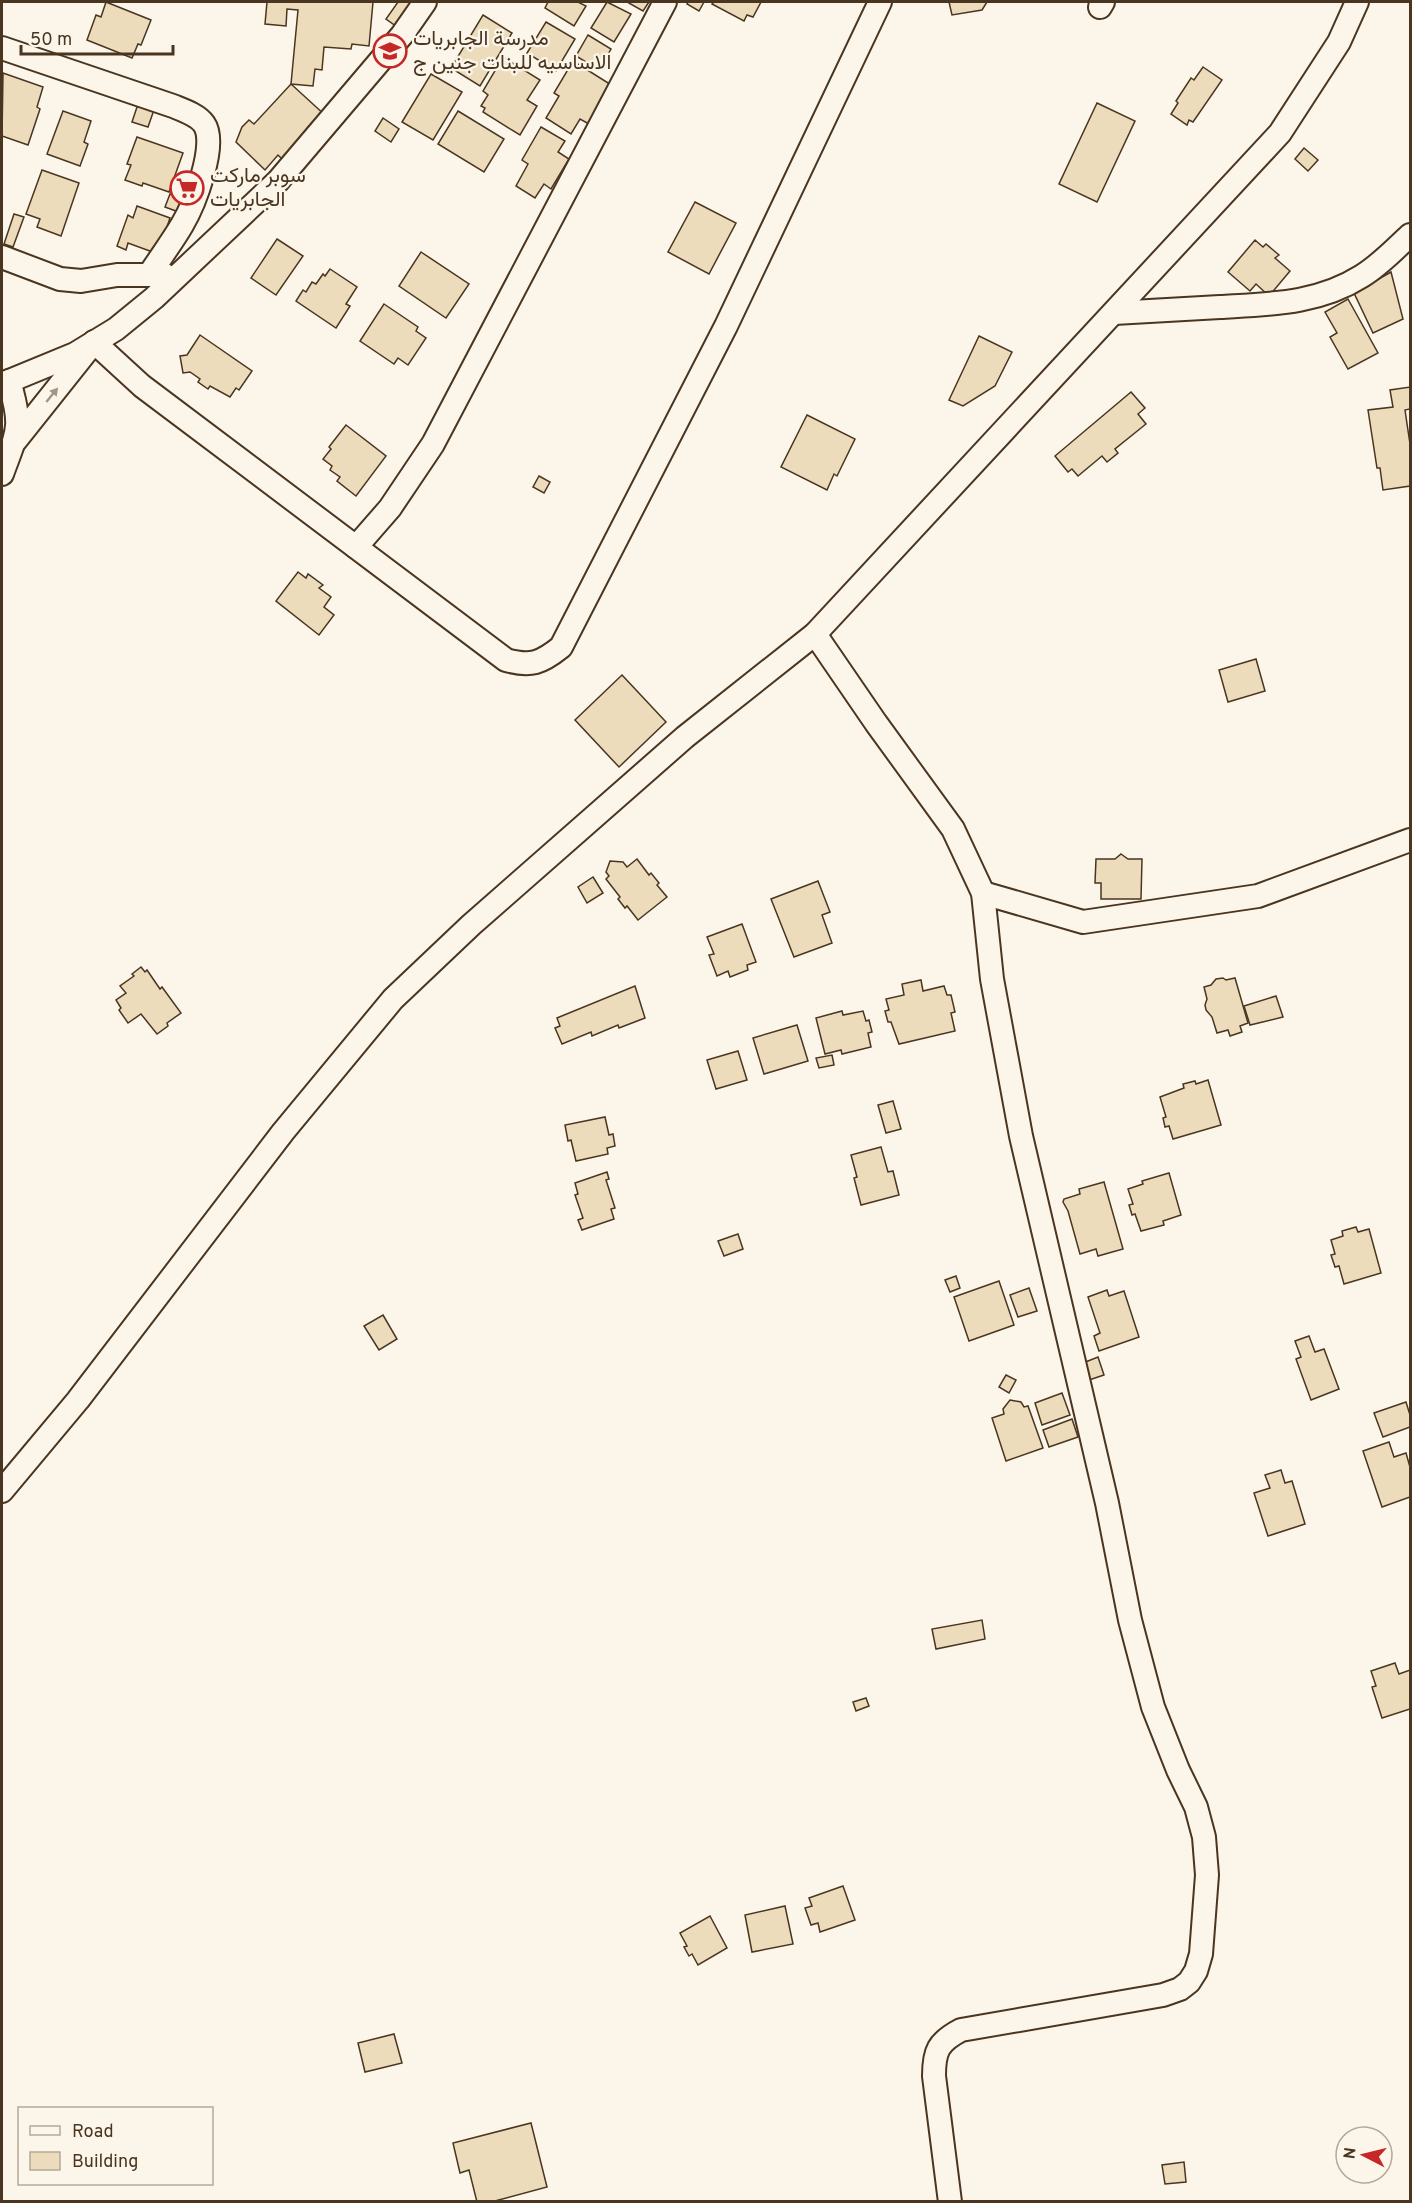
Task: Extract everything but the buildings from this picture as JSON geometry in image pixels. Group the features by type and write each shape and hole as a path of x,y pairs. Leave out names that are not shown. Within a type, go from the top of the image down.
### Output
{"street":[{"path":"5,456 19,427 18,414 5,382 75,354 116,329 178,275 278,181 402,34 425,2"},
{"path":"356,547 390,508 433,444 665,2"},
{"path":"94,342 142,386 506,660 523,665 544,660 561,647 726,326 880,2"},
{"path":"2,1491 78,1400 283,1132 393,999 471,925 685,737 815,634 1280,133 1339,42 1357,2"},
{"path":"2,48 173,106 203,122 209,134 205,168 184,222 149,275"},
{"path":"1114,313 1269,305 1310,298 1344,286 1361,277 1410,235"},
{"path":"2,257 60,279 81,281 117,275 178,275"},
{"path":"5,456 94,342"},
{"path":"815,634 954,830 983,893 992,979 1021,1136 1107,1503 1130,1620 1153,1707 1178,1770 1196,1807 1204,1837 1207,1875 1201,1954 1196,1971 1189,1982 1180,1989 1163,1995 961,2030 948,2037 938,2048 934,2058 934,2076 950,2202"},
{"path":"983,893 1083,922 1258,896 1410,840"}],"place":[{"name":"مدرسة الجابريات الاساسيه للبنات جنين ج","path":"390,51"},
{"name":"سوبر ماركت الجابريات","path":"187,188"}]}
